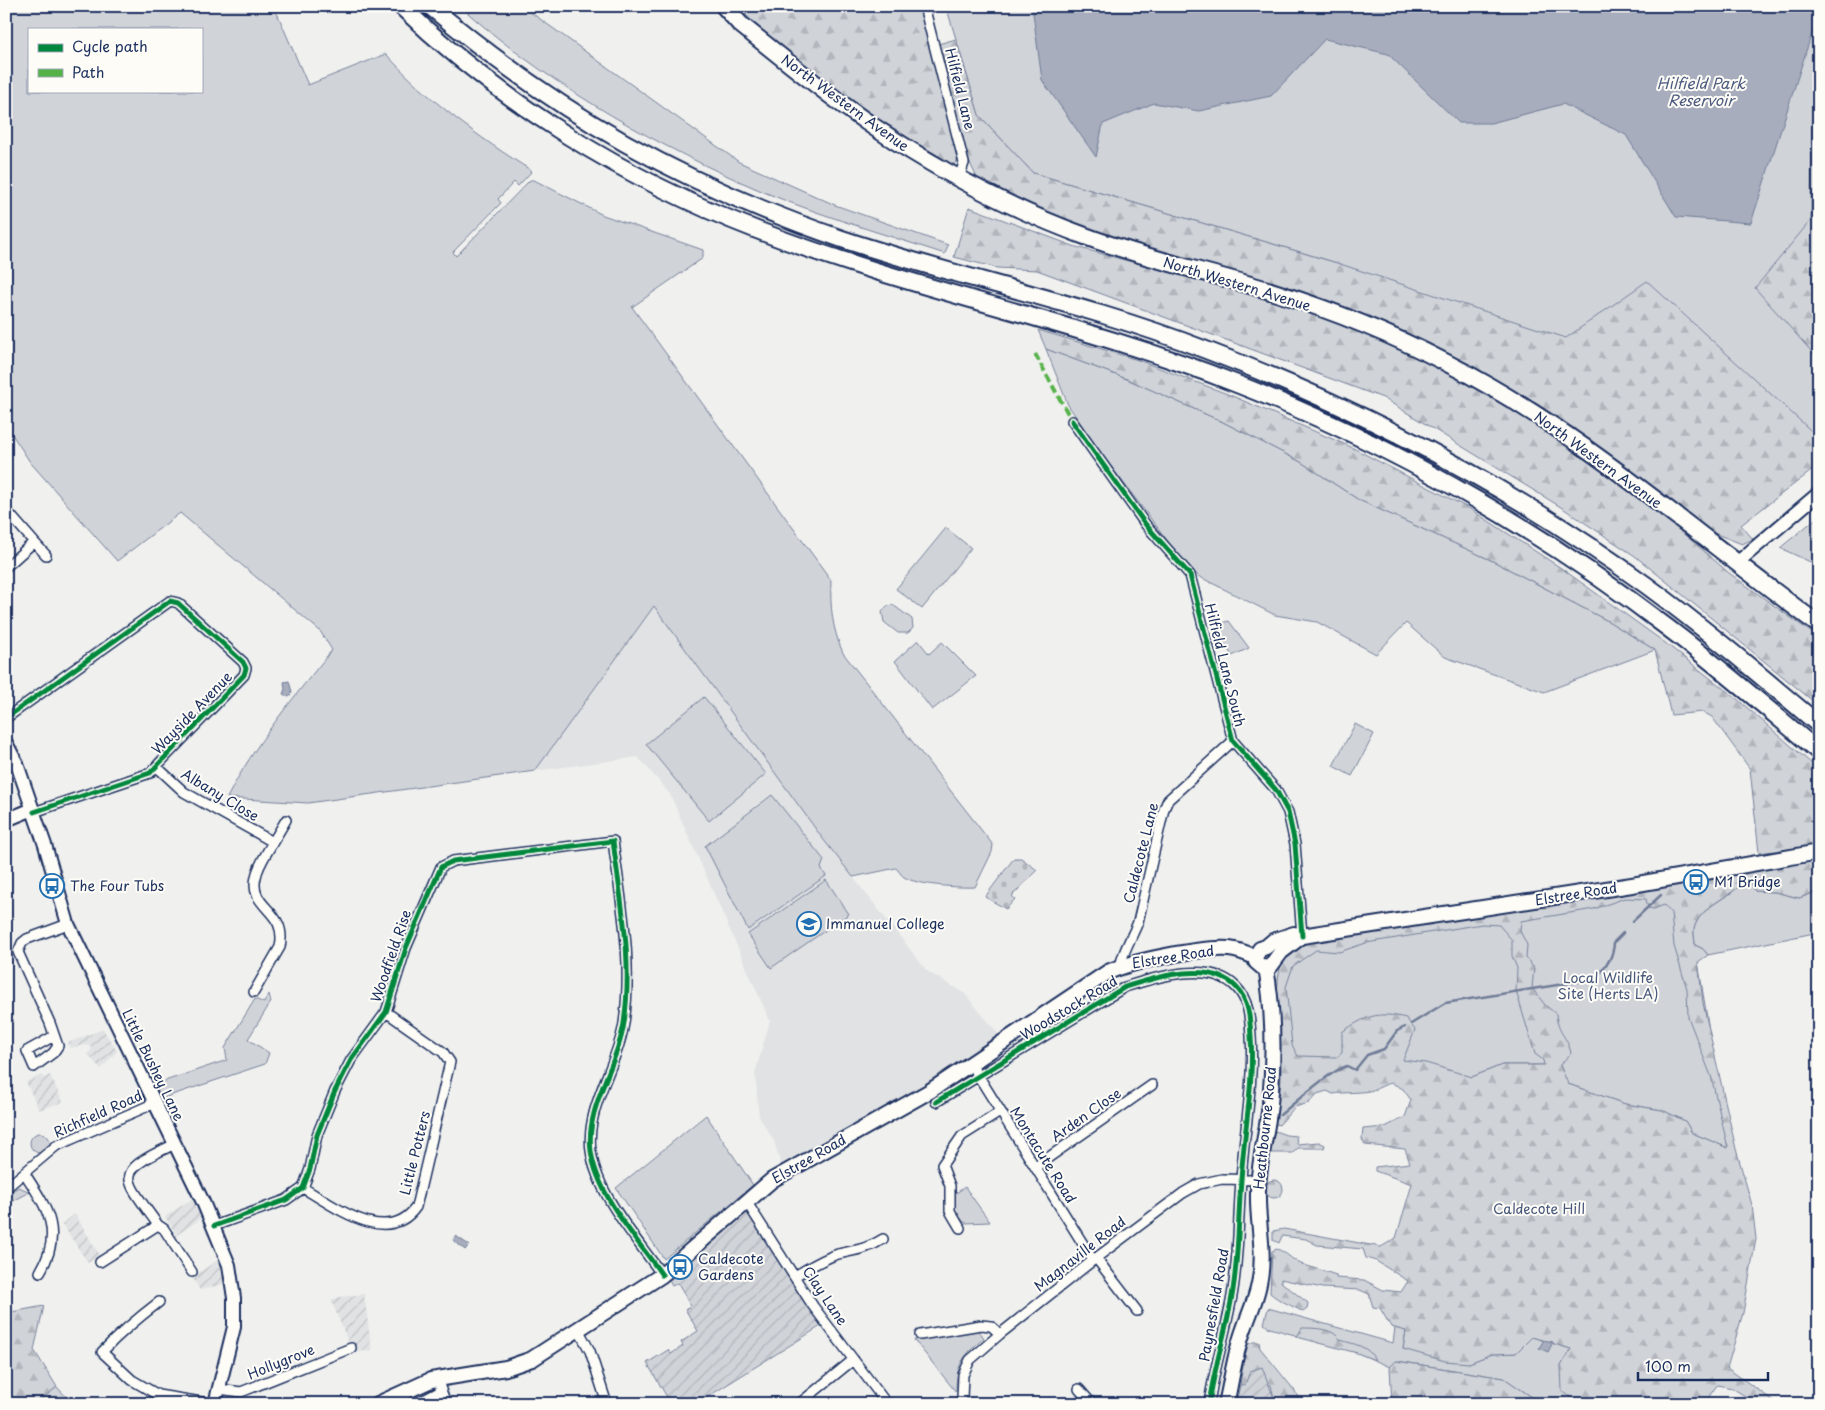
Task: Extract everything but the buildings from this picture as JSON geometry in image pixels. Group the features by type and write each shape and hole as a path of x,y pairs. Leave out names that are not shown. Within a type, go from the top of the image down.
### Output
{"highway":[{"path":"401,6 463,60 560,130 635,174 715,212 756,230 884,273 1152,352 1282,402 1401,458 1519,525 1632,600 1701,653 1819,752"},
{"path":"430,6 498,61 571,112 646,156 723,194 846,240 1159,332 1291,384 1405,438 1488,483 1605,556 1714,637 1819,725"},
{"name":"North Western Avenue","path":"724,6 740,24 866,121 959,178 1028,213 1139,255 1277,293 1359,324 1444,361 1510,397 1738,562 1756,579 1819,625"}],"main road":[{"name":"Elstree Road","path":"1302,936 1632,885 1819,852"},
{"path":"1270,958 1302,936"},
{"name":"Elstree Road","path":"378,1404 401,1392 439,1385 520,1364 532,1359 662,1275 746,1200 789,1168 930,1091 975,1070 1080,989 1121,966 1217,949 1242,951 1255,957 1258,965 1270,958"},
{"name":"Heathbourne Road","path":"1226,1404 1239,1343 1254,1301 1262,1267 1263,1244 1258,1209 1259,1180 1270,1105 1273,1046 1270,958"}],"street":[{"name":"Hilfield Lane","path":"924,6 964,163 959,178"},
{"name":"Hilfield Lane South","path":"1072,421 1146,525 1190,575 1233,741 1276,790 1288,812 1294,844 1302,936"},
{"path":"1738,562 1819,493"},
{"path":"6,510 46,555"},
{"path":"6,567 34,542"},
{"name":"Wayside Avenue","path":"6,718 166,603 174,602 243,662 246,671 157,767 146,775 33,811"},
{"name":"Caldecote Lane","path":"1121,966 1120,960 1131,942 1138,922 1164,809 1168,800 1233,741"},
{"name":"Little Bushey Lane","path":"6,743 17,764 68,924 214,1226 229,1265 234,1298 234,1327 214,1404"},
{"name":"Albany Close","path":"157,767 184,792 273,842"},
{"path":"6,820 33,811"},
{"path":"254,992 280,947 282,940 279,921 258,899 255,889 258,871 286,820"},
{"name":"Woodfield Rise","path":"303,1188 310,1169 317,1135 335,1091 351,1060 386,1012 406,948 441,867 453,861 612,842 629,960 627,997 621,1038 593,1119 591,1151 603,1188 662,1275"},
{"path":"54,1036 18,952 22,942 26,939 68,924"},
{"name":"Woodstock Road","path":"936,1102 975,1070 1125,987 1140,982 1196,972 1220,975 1238,988 1245,998 1249,1014 1251,1038 1250,1075 1241,1180"},
{"name":"Little Potters","path":"303,1188 343,1211 380,1224 401,1221 416,1207 450,1062 444,1052 386,1012"},
{"name":"Montacute Road","path":"975,1070 1094,1259 1137,1311"},
{"name":"Arden Close","path":"1035,1167 1152,1085"},
{"name":"Richfield Road","path":"6,1188 66,1141 155,1103"},
{"path":"960,1228 950,1211 950,1186 942,1165 962,1136 1000,1112"},
{"path":"175,1144 135,1166 130,1174 131,1186 158,1225 164,1229 192,1272"},
{"path":"24,1174 43,1201 51,1226 49,1251 40,1272"},
{"name":"Magnaville Road","path":"958,1404 962,1398 966,1367 1000,1334 1094,1259 1199,1184 1222,1179 1259,1180"},
{"name":"Paynesfield Road","path":"1209,1404 1238,1261 1241,1180"},
{"path":"214,1226 286,1200 303,1188"},
{"name":"Clay Lane","path":"746,1200 813,1306 887,1404"},
{"path":"100,1262 158,1225"},
{"path":"795,1276 818,1262 837,1255 868,1248 883,1239"},
{"path":"159,1302 142,1317 127,1326 102,1352 146,1390 170,1398 214,1404"},
{"path":"920,1335 981,1325 991,1326 1000,1334"},
{"path":"578,1329 590,1351 607,1404"},
{"name":"Hollygrove","path":"219,1389 241,1392 351,1348"},
{"path":"799,1404 853,1360"},
{"path":"416,1404 439,1385 446,1404"},
{"path":"1079,1389 1087,1402"}],"shaded area":[{"name":"Immanuel College","path":"654,606 823,839 927,971 965,994 1000,1036 957,1066 781,1164 774,1141 759,1116 755,1073 770,1021 670,794 638,757 535,771"},
{"path":"103,1029 117,1051 101,1069 87,1054 92,1049 90,1046 70,1048 68,1043"},
{"path":"42,1075 44,1078 50,1075 63,1102 39,1110 26,1082"},
{"path":"193,1198 203,1217 177,1235 165,1217"},
{"path":"75,1214 100,1256 88,1263 62,1224"},
{"path":"221,1258 227,1283 200,1290 192,1277"},
{"path":"364,1294 372,1352 362,1351 353,1354 331,1300"}],"green space":[{"path":"6,6 274,6 308,85 386,54 437,103 492,145 532,171 518,186 514,182 498,199 501,203 453,252 456,256 530,180 534,180 603,215 703,250 703,258 632,307 831,580 832,617 843,653 993,845 992,852 975,887 918,882 904,877 896,868 853,877 823,839 654,606 535,771 308,803 227,798 262,740 332,650 320,631 180,513 117,561 30,462 6,425"},
{"path":"460,6 522,6 739,162 835,205 948,245 945,254 842,221 765,193 704,165 630,126 558,82 490,32"},
{"path":"752,6 920,6 958,159 954,165 951,165 849,103 775,43 745,14"},
{"path":"946,6 1819,6 1819,465 1337,263 1033,173 979,115"},
{"path":"956,39 979,115 1033,173 1337,263 1566,338 1647,281 1819,438 1819,465 1741,525 1753,539 1742,544 1714,533 1674,507 1544,410 1471,365 1410,335 1323,302 1298,290 1271,282 1253,280 1089,232 979,182 968,159 938,44"},
{"path":"1819,97 1819,360 1755,288 1811,220 1812,119"},
{"path":"969,207 1076,247 1223,286 1341,321 1414,352 1533,418 1655,509 1729,573 1819,638 1819,706 1635,556 1564,509 1383,398 1037,270 997,268 954,257"},
{"path":"1038,330 1138,360 1230,395 1351,447 1470,509 1561,568 1664,642 1737,699 1819,770 1819,845 1759,853 1750,769 1712,717 1703,712 1671,715 1655,650 1608,621 1493,561 1359,500 1301,462 1223,422 1127,379 1046,349"},
{"path":"1046,349 1127,379 1223,422 1301,462 1359,500 1493,561 1608,621 1655,650 1544,692 1445,657 1406,623 1376,654 1317,622 1275,615 1198,576 1170,544 1100,452 1068,405"},
{"path":"1819,516 1819,566 1780,548"},
{"path":"946,528 971,548 922,609 896,589"},
{"path":"893,605 912,619 913,628 908,633 898,633 884,622 882,612 887,606"},
{"path":"1229,621 1249,648 1232,656 1214,625"},
{"path":"918,640 929,654 942,642 976,676 932,710 895,661"},
{"path":"704,697 766,774 709,821 646,744"},
{"path":"1355,724 1374,734 1352,776 1333,766"},
{"path":"772,795 824,860 821,868 826,876 748,930 705,846"},
{"name":"Caldecote Hill","path":"1819,856 1819,891 1799,898 1775,892 1755,891 1750,881 1745,881 1702,914 1697,921 1694,931 1695,945 1703,949 1708,955 1698,962 1703,1003 1736,1149 1752,1205 1756,1239 1743,1313 1727,1368 1778,1404 1758,1404 1732,1388 1717,1385 1704,1404 1580,1404 1562,1391 1561,1366 1571,1349 1532,1337 1516,1353 1492,1354 1469,1363 1445,1361 1403,1349 1406,1331 1391,1327 1380,1308 1373,1307 1369,1294 1360,1290 1322,1288 1281,1279 1281,1282 1308,1303 1307,1309 1303,1312 1270,1293 1272,1251 1277,1249 1301,1264 1336,1275 1336,1278 1364,1280 1383,1290 1401,1292 1408,1281 1376,1261 1366,1258 1363,1249 1317,1245 1306,1239 1282,1236 1279,1243 1273,1240 1273,1231 1284,1229 1381,1247 1396,1238 1412,1184 1375,1171 1375,1167 1410,1163 1405,1149 1365,1145 1362,1139 1363,1129 1385,1127 1405,1117 1411,1100 1403,1089 1392,1083 1369,1091 1333,1094 1327,1091 1317,1094 1309,1103 1295,1107 1279,1125 1273,1123 1279,1099 1281,1080 1277,1001 1279,973 1286,955 1306,940","holes":["1625,898 1646,899 1648,908 1654,909 1664,905 1671,913 1674,946 1687,989 1688,1017 1711,1076 1728,1148 1692,1133 1685,1121 1662,1110 1625,1104 1568,1084 1560,1065 1571,1053 1557,1021 1556,1014 1545,1005 1532,988 1534,968 1526,958 1527,945 1520,931 1521,921 1594,909","1482,924 1499,925 1512,940 1512,956 1517,968 1516,991 1535,1054 1543,1060 1544,1065 1502,1065 1472,1077 1426,1063 1403,1060 1415,1030 1406,1018 1387,1015 1372,1016 1342,1032 1342,1053 1337,1057 1298,1056 1292,1045 1286,987 1293,966 1316,950 1339,952 1366,943"]},
{"path":"1014,858 1021,858 1037,870 1012,896 1015,899 1006,909 985,897"},
{"name":"Local Wildlife Site (Herts LA)","path":"1681,879 1698,962 1728,1148 1692,1133 1685,1121 1662,1110 1625,1104 1568,1084 1544,1065 1502,1065 1472,1077 1281,1075 1278,981 1281,964 1291,949"},
{"path":"826,880 849,914 771,968 748,934"},
{"path":"1744,881 1750,881 1755,891 1775,892 1799,898 1819,891 1819,932 1708,955 1703,949 1695,945 1694,931 1697,921 1709,908"},
{"path":"269,994 271,1002 248,1039 269,1053 265,1064 160,1099 153,1085 227,1060 225,1048 255,999 264,1003"},
{"path":"706,1115 753,1185 664,1259 616,1188"},
{"path":"1275,1131 1296,1136 1297,1144 1319,1142 1325,1145 1324,1148 1298,1148 1293,1153 1270,1153 1270,1142"},
{"path":"36,1133 44,1133 50,1139 50,1147 44,1153 36,1153 30,1147 30,1139"},
{"path":"1270,1180 1278,1180 1283,1185 1281,1196 1270,1198 1265,1193 1265,1185"},
{"path":"19,1187 30,1192 6,1205 6,1194"},
{"path":"965,1187 990,1222 965,1223 953,1210 953,1195"},
{"path":"746,1209 821,1326 696,1404 671,1404 647,1363 668,1350 671,1354 683,1346 681,1342 698,1331 685,1309 691,1306 678,1283 672,1286 668,1279"},
{"path":"44,1306 34,1350 57,1387 35,1404 6,1404 6,1313"},
{"path":"1268,1308 1393,1343 1395,1328 1406,1331 1403,1349 1469,1363 1492,1354 1516,1353 1532,1337 1571,1349 1561,1366 1573,1400 1580,1404 1542,1404 1504,1378 1397,1361 1390,1367 1358,1353 1270,1328 1264,1324"},
{"path":"1302,1328 1329,1331 1340,1340 1356,1344 1365,1349 1375,1360 1357,1353 1297,1337"},
{"path":"978,1329 984,1338 962,1361 957,1374 956,1392 914,1340"},
{"path":"1259,1342 1260,1348 1295,1391 1301,1404 1286,1404 1274,1398 1271,1385 1240,1385 1246,1345"},
{"path":"1396,1361 1504,1378 1542,1404 1392,1404 1390,1367"},
{"path":"1262,1367 1274,1398 1286,1404 1236,1404 1240,1385 1245,1385 1250,1371"},
{"path":"57,1387 73,1404 35,1404"}],"water":[{"name":"Hilfield Park Reservoir","path":"1032,6 1819,6 1819,11 1751,223 1676,217 1626,135 1563,104 1491,123 1459,123 1388,54 1325,39 1271,96 1199,111 1154,103 1103,124 1096,157 1042,80"},
{"path":"289,681 292,692 289,697 283,694 285,689 284,682"},
{"path":"456,1236 469,1245 465,1250 453,1240"},
{"path":"1544,1340 1553,1342 1548,1352 1539,1348"}],"waterway":[{"path":"1633,921 1661,895"},
{"path":"1411,1024 1445,1003 1595,979 1611,957 1614,942 1623,933"},
{"path":"1280,1115 1312,1088 1339,1069 1347,1066 1355,1070 1367,1055 1384,1049 1397,1031 1405,1027"}],"marked path":[{"path":"1035,354 1072,421"}],"cycle path":[{"path":"1072,421 1146,525 1190,575 1233,741 1276,790 1288,812 1295,844 1302,936"},
{"path":"6,718 170,601 178,603 243,662 246,668 244,675 150,773 34,812"},
{"path":"214,1226 286,1200 303,1188 310,1169 317,1135 335,1091 351,1060 386,1012 406,948 441,867 453,861 613,841 627,954 626,1000 621,1039 597,1102 593,1118 590,1135 591,1151 601,1184 619,1216 662,1275"},
{"path":"936,1102 1125,987 1167,975 1198,972 1212,974 1225,979 1236,987 1244,998 1249,1016 1252,1054 1251,1072 1242,1162 1234,1281 1209,1404"}],"place":[{"name":"M1 Bridge","path":"1696,882"},
{"name":"The Four Tubs","path":"52,886"},
{"name":"Immanuel College","path":"809,924"},
{"name":"Caldecote Gardens","path":"680,1267"}]}
